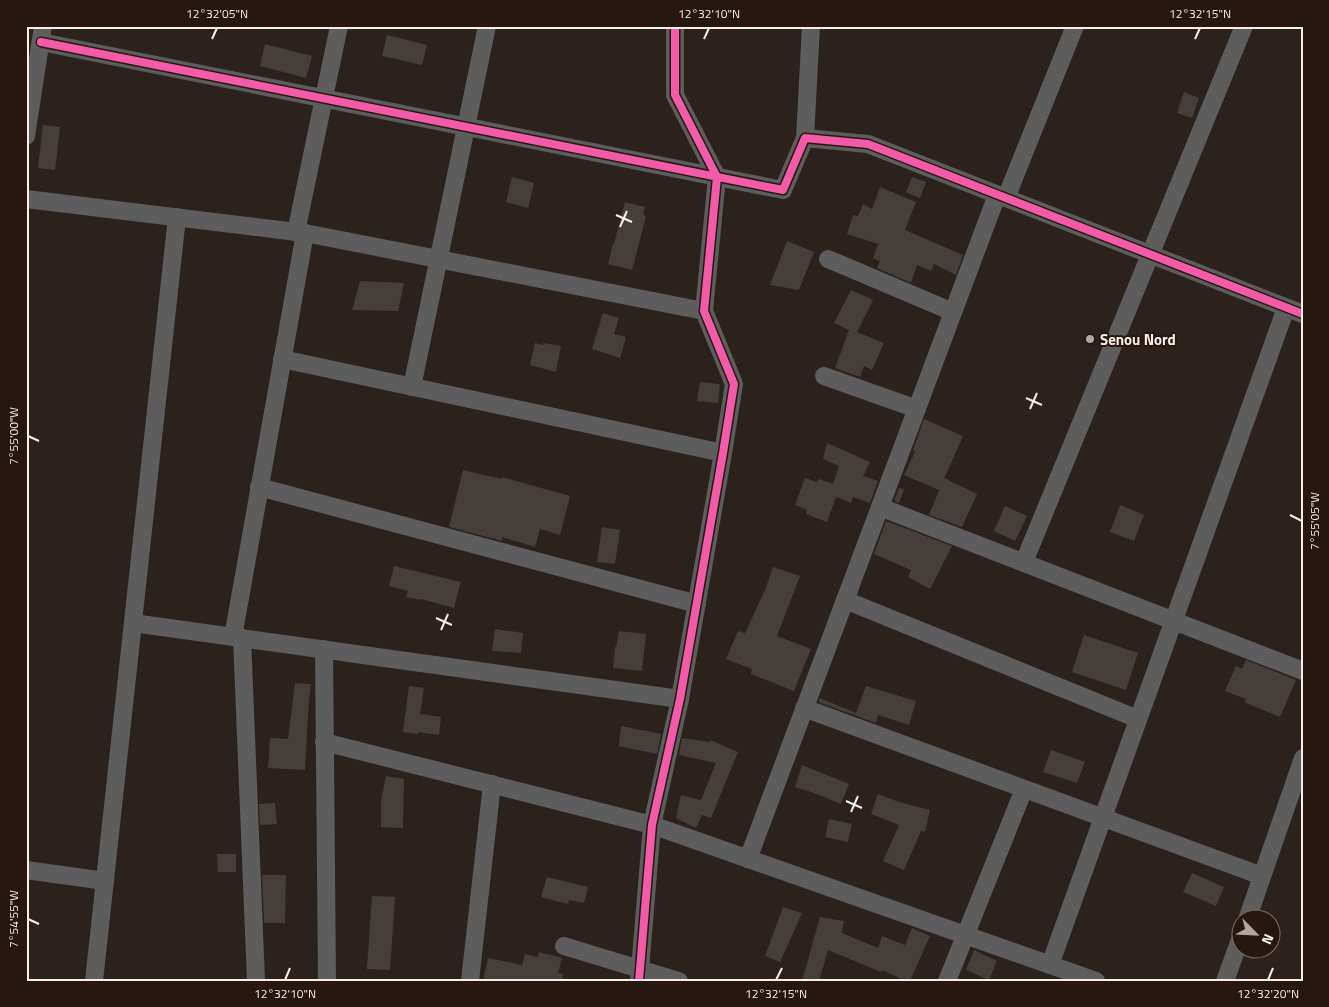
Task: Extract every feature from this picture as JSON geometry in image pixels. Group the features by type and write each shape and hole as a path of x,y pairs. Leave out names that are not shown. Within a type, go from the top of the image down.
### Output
{"street":[{"path":"256,981 237,637 259,487 282,359 323,98 338,26"},
{"path":"412,387 486,26"},
{"path":"639,975 652,825 680,698 734,384 704,311 717,177 675,95 675,26"},
{"path":"26,136 42,34 323,98 783,190 805,138 810,26"},
{"path":"748,859 953,312 1076,26"},
{"path":"1024,562 1244,26"},
{"path":"805,138 868,144 1298,311 1174,621 1050,965"},
{"path":"26,199 301,232 704,311"},
{"path":"94,981 177,217"},
{"path":"828,258 953,312"},
{"path":"282,359 723,453"},
{"path":"824,376 917,409"},
{"path":"259,487 697,604"},
{"path":"880,506 1303,671"},
{"path":"845,600 1138,720"},
{"path":"133,623 680,698"},
{"path":"324,649 327,981"},
{"path":"804,708 1262,876"},
{"path":"324,742 652,825 966,935 1084,979"},
{"path":"1250,910 1303,758"},
{"path":"470,981 492,784"},
{"path":"947,981 1024,788"},
{"path":"26,870 105,881"},
{"path":"564,946 639,975 679,981"},
{"path":"1225,981 1233,960"}],"building":[{"path":"387,35 427,45 422,65 382,56"},
{"path":"265,44 312,56 306,78 260,66"},
{"path":"1184,92 1199,98 1192,118 1177,113"},
{"path":"43,125 60,127 55,170 38,168"},
{"path":"512,177 534,183 528,208 506,202"},
{"path":"912,177 926,182 920,198 906,192"},
{"path":"880,187 916,202 905,230 963,255 956,275 934,264 931,271 917,265 911,283 877,268 880,261 873,258 878,244 847,234 853,215 858,216 863,204 872,209"},
{"path":"625,202 645,207 643,215 646,216 632,270 608,264"},
{"path":"787,241 814,252 799,290 770,285"},
{"path":"360,281 404,283 398,311 352,310"},
{"path":"851,290 873,300 857,332 884,343 872,370 864,366 860,377 835,368 849,330 834,323"},
{"path":"603,313 619,318 614,334 626,337 620,358 592,349"},
{"path":"535,343 561,346 556,372 530,365"},
{"path":"700,382 720,384 718,403 697,401"},
{"path":"924,419 963,436 939,490 904,475 915,452 913,450"},
{"path":"827,443 870,462 863,476 878,481 870,503 853,497 851,503 836,497 827,522 806,514 807,510 795,505 805,478 817,482 818,479 833,484 839,466 823,459"},
{"path":"463,470 502,479 502,477 570,496 560,535 540,529 535,547 502,537 502,541 449,527"},
{"path":"944,478 977,494 962,527 929,515"},
{"path":"899,488 904,489 899,503 894,501"},
{"path":"1120,505 1144,515 1134,541 1110,532"},
{"path":"1005,506 1027,516 1015,541 994,531"},
{"path":"886,521 952,546 930,589 908,577 911,570 874,554"},
{"path":"602,527 620,530 615,564 597,562"},
{"path":"394,566 461,582 454,608 406,597 408,591 389,586"},
{"path":"773,567 800,576 777,636 811,649 794,691 751,674 752,669 726,659 738,631 745,633 765,590"},
{"path":"495,629 523,633 521,653 492,651"},
{"path":"619,631 646,634 642,671 613,668"},
{"path":"1084,635 1138,653 1126,690 1072,672"},
{"path":"1246,660 1296,680 1280,717 1244,702 1246,699 1225,691 1236,666 1242,669"},
{"path":"295,683 311,684 305,770 268,768 270,738 288,739"},
{"path":"409,686 424,688 420,714 441,717 439,735 403,732"},
{"path":"866,686 916,701 909,725 878,715 876,723 818,702 820,698 856,713"},
{"path":"621,726 661,734 657,754 619,746"},
{"path":"682,738 710,742 710,740 738,752 711,818 702,815 696,828 676,818 681,795 701,800 716,763 679,755"},
{"path":"1051,750 1085,762 1077,783 1043,772"},
{"path":"802,765 849,784 841,804 795,787"},
{"path":"386,776 404,779 403,828 381,827 381,800"},
{"path":"878,794 930,810 925,832 921,831 904,870 883,861 899,825 871,814"},
{"path":"275,803 277,824 260,825 259,804"},
{"path":"829,819 852,824 848,842 825,837"},
{"path":"217,854 236,854 236,872 218,872"},
{"path":"1192,873 1224,887 1216,906 1183,892"},
{"path":"262,875 286,875 285,923 264,923"},
{"path":"547,877 588,887 584,903 569,900 568,904 541,897"},
{"path":"372,896 395,897 390,970 367,969"},
{"path":"783,907 802,913 780,962 765,956"},
{"path":"820,917 844,921 842,933 878,948 882,936 905,945 912,928 930,936 910,981 882,970 881,972 828,950 819,981 802,981"},
{"path":"974,950 997,961 989,980 966,970"},
{"path":"539,952 562,958 558,973 563,974 562,981 483,981 488,958 522,965 525,954 538,957"}],"cycle path":[{"path":"639,981 652,825 680,699 734,384 704,311 717,177 675,95 675,26"},
{"path":"41,42 783,190 805,138 868,144 1303,314"}],"place":[{"name":"Senou Nord","path":"1090,339"}]}
